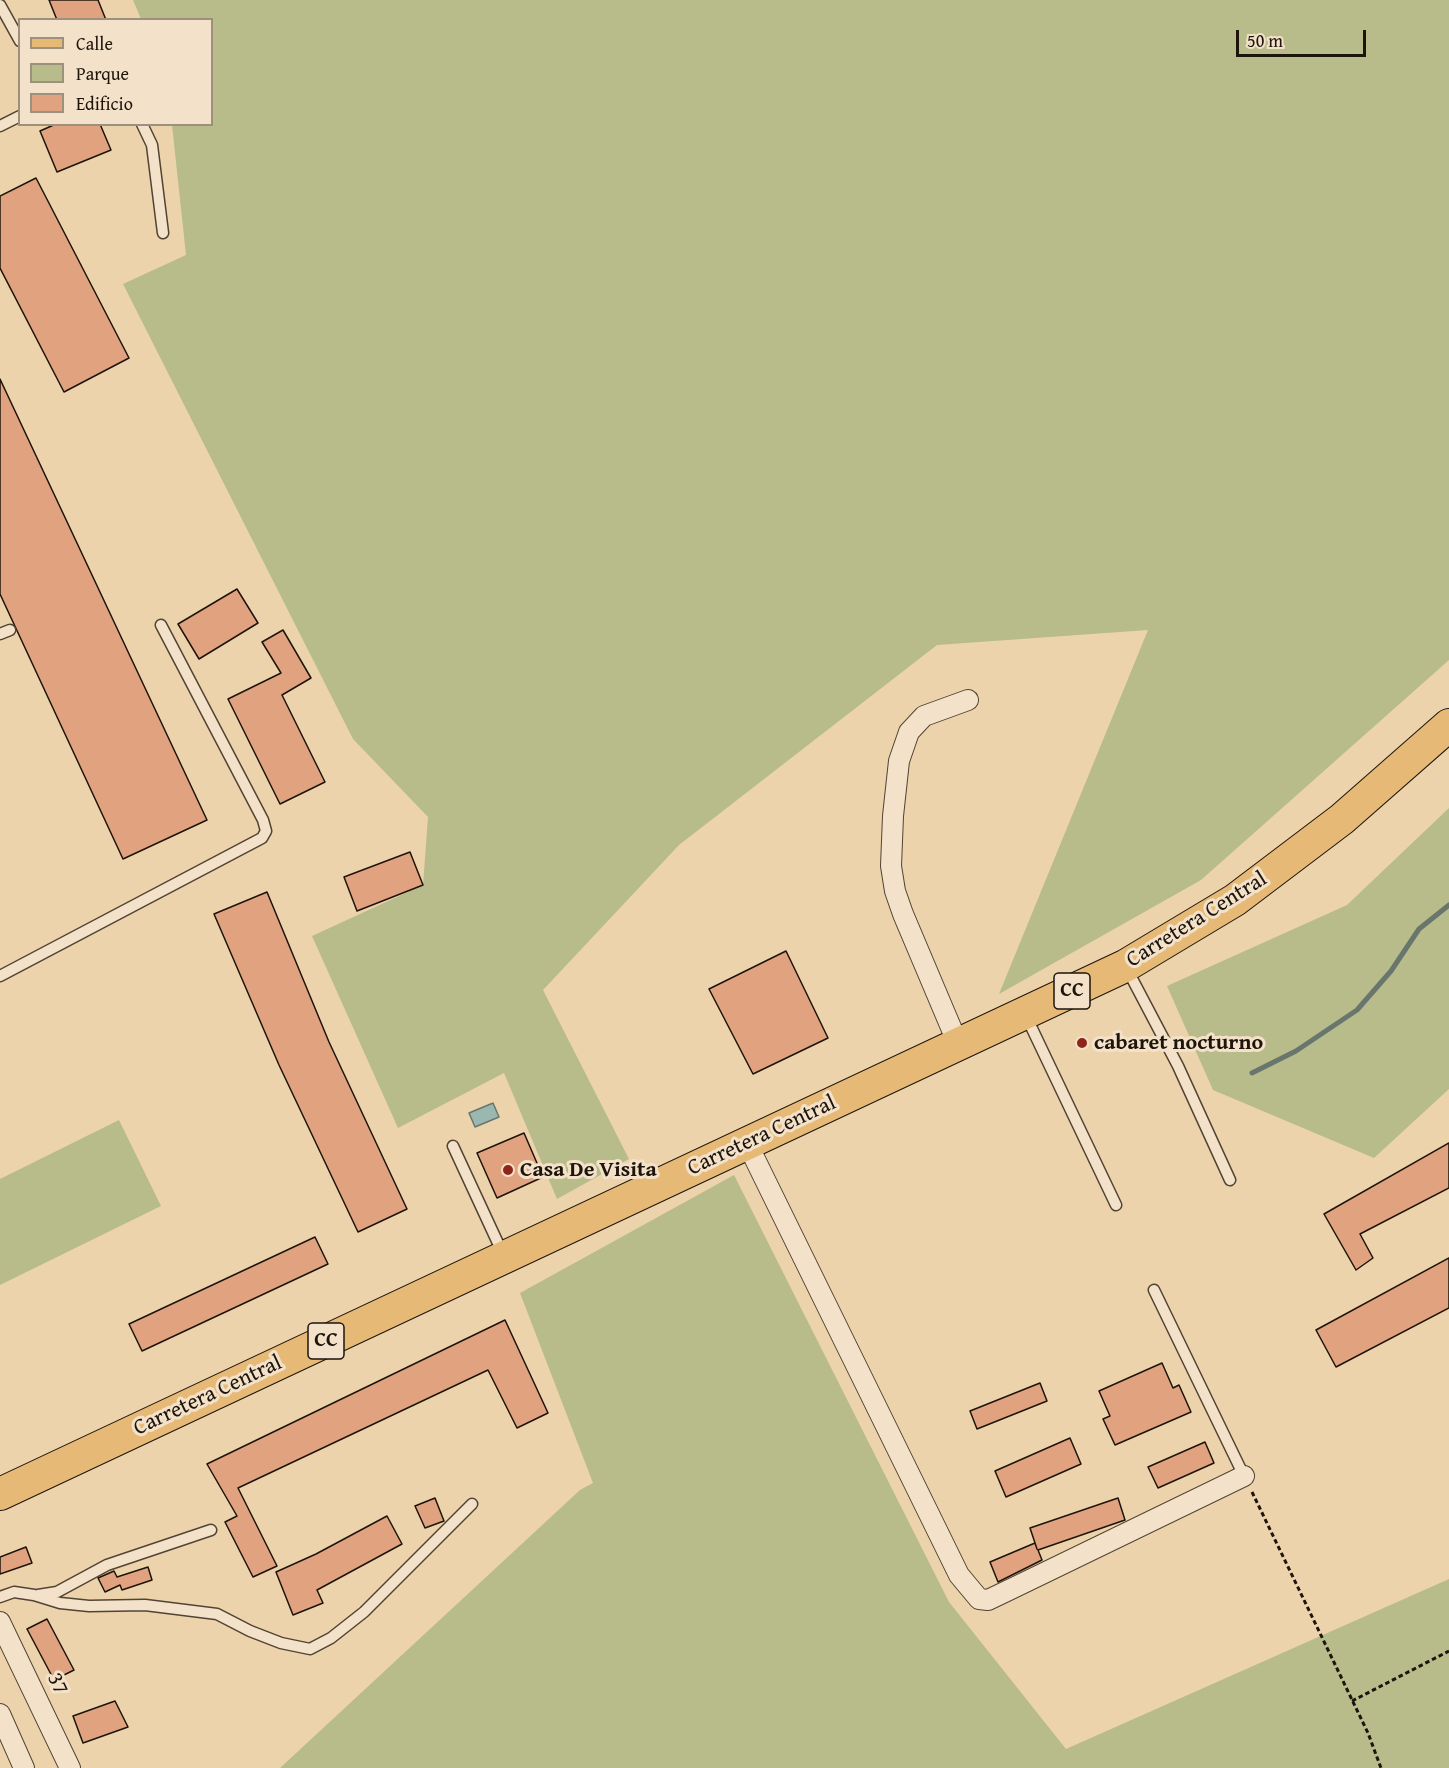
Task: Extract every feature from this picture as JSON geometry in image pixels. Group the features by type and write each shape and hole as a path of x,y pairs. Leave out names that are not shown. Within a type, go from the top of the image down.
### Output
{"main road":[{"name":"Carretera Central","path":"0,1494 1125,966 1235,900 1342,819 1449,724"},
{"path":"0,1476 31,1480"}],"street":[{"path":"958,1044 903,914 891,866 893,816 899,761 909,732 924,716 968,700"},
{"path":"747,1143 959,1575 979,1599 988,1600 1244,1476"},
{"name":"37","path":"0,1622 70,1768"},
{"path":"0,1714 24,1768"}],"lane":[{"path":"0,5 18,37"},
{"path":"0,126 18,117"},
{"path":"143,126 152,145 163,233"},
{"path":"0,976 262,838 266,831 263,820 161,625"},
{"path":"1125,966 1178,1066 1230,1180"},
{"path":"1025,1013 1116,1205"},
{"path":"453,1146 504,1257"},
{"path":"1154,1290 1244,1476"},
{"path":"0,1597 14,1592 60,1603 89,1606 145,1605 218,1614 270,1639 310,1649 331,1638 364,1612 472,1504"},
{"path":"34,1595 57,1592 107,1566 211,1530"}],"path":[{"path":"1244,1476 1368,1733 1380,1768"},
{"path":"1352,1701 1449,1651"}],"green space":[{"path":"133,0 1449,0 1449,660 1201,880 999,994 1148,630 937,645 679,845 543,990 629,1159 557,1199 504,1073 398,1128 312,936 423,885 428,817 353,739 123,284 186,255 172,126 213,126 213,18 141,18"},
{"path":"1449,808 1449,1089 1374,1158 1213,1090 1167,986 1347,905"},
{"path":"119,1120 161,1206 0,1285 0,1179"},
{"path":"734,1175 949,1602 1066,1749 1449,1579 1449,1768 280,1768 580,1490 593,1483 520,1293"}],"water":[{"path":"493,1103 499,1117 475,1127 469,1113"}],"building":[{"path":"49,0 98,0 105,18 56,18"},
{"path":"51,126 101,126 111,150 57,172 40,131"},
{"path":"36,178 129,358 64,392 0,268 0,196"},
{"path":"0,379 207,820 123,859 0,594"},
{"path":"237,589 258,623 199,659 178,624"},
{"path":"283,630 311,678 282,695 325,782 280,804 228,699 281,673 262,642"},
{"path":"410,852 423,885 357,911 344,877"},
{"path":"267,892 329,1042 407,1209 358,1232 279,1065 214,914"},
{"path":"786,951 828,1038 753,1074 709,989"},
{"path":"524,1133 543,1177 497,1198 477,1153"},
{"path":"1449,1143 1449,1188 1360,1234 1373,1258 1356,1270 1324,1214"},
{"path":"315,1237 328,1264 142,1351 129,1324"},
{"path":"1449,1258 1449,1308 1336,1367 1316,1330"},
{"path":"505,1320 548,1413 517,1428 488,1370 238,1488 277,1566 253,1577 225,1522 237,1516 207,1464"},
{"path":"1162,1363 1173,1388 1179,1385 1191,1412 1115,1445 1103,1419 1110,1416 1099,1391"},
{"path":"1040,1383 1047,1401 977,1429 970,1411"},
{"path":"1070,1438 1081,1464 1006,1497 995,1471"},
{"path":"1205,1442 1214,1463 1158,1488 1148,1467"},
{"path":"435,1498 444,1521 425,1528 415,1506"},
{"path":"1118,1498 1125,1520 1038,1550 1042,1560 998,1582 990,1562 1035,1543 1030,1528"},
{"path":"387,1516 402,1544 317,1590 323,1603 293,1615 276,1572 316,1554"},
{"path":"26,1547 32,1563 0,1574 0,1557"},
{"path":"148,1567 152,1580 122,1590 120,1585 105,1592 98,1578 114,1571 117,1577"},
{"path":"47,1619 74,1670 54,1680 27,1629"},
{"path":"115,1701 128,1727 83,1743 73,1716"}],"waterway":[{"path":"1252,1073 1296,1051 1357,1010 1391,971 1419,929 1449,905"}],"place":[{"name":"cabaret nocturno","path":"1082,1043"},
{"name":"Casa De Visita","path":"508,1170"}]}
